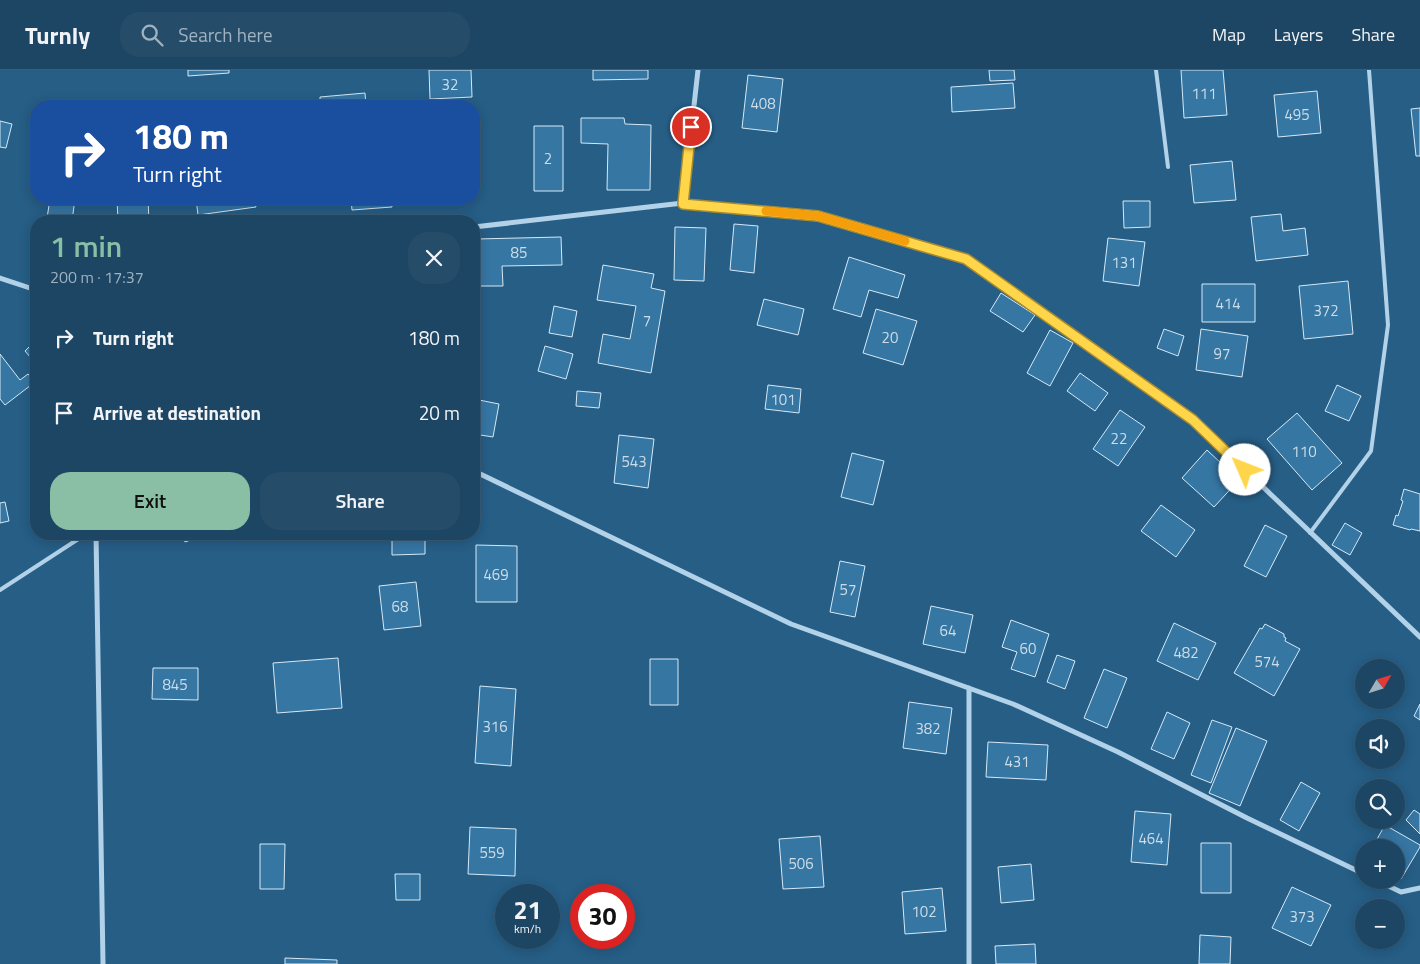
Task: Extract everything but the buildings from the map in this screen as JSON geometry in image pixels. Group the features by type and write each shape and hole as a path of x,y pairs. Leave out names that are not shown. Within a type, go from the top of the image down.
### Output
{"street":[{"path":"683,204 698,70"},
{"path":"480,226 683,204 818,216 966,259 1193,420 1420,637"},
{"path":"0,278 30,288"},
{"path":"480,474 791,624 1013,704 1118,752 1247,818 1355,870"},
{"path":"96,540 103,964"},
{"path":"969,688 969,964"},
{"path":"1395,889 1401,892 1420,888"}],"lane":[{"path":"1156,70 1168,167"},
{"path":"1310,533 1371,451 1388,325 1369,70"},
{"path":"0,590 77,540"}],"slow traffic":[{"path":"766,211 818,216 905,241"}],"route":[{"path":"691,127 683,204 818,216 966,259 1193,420 1245,470"}]}
